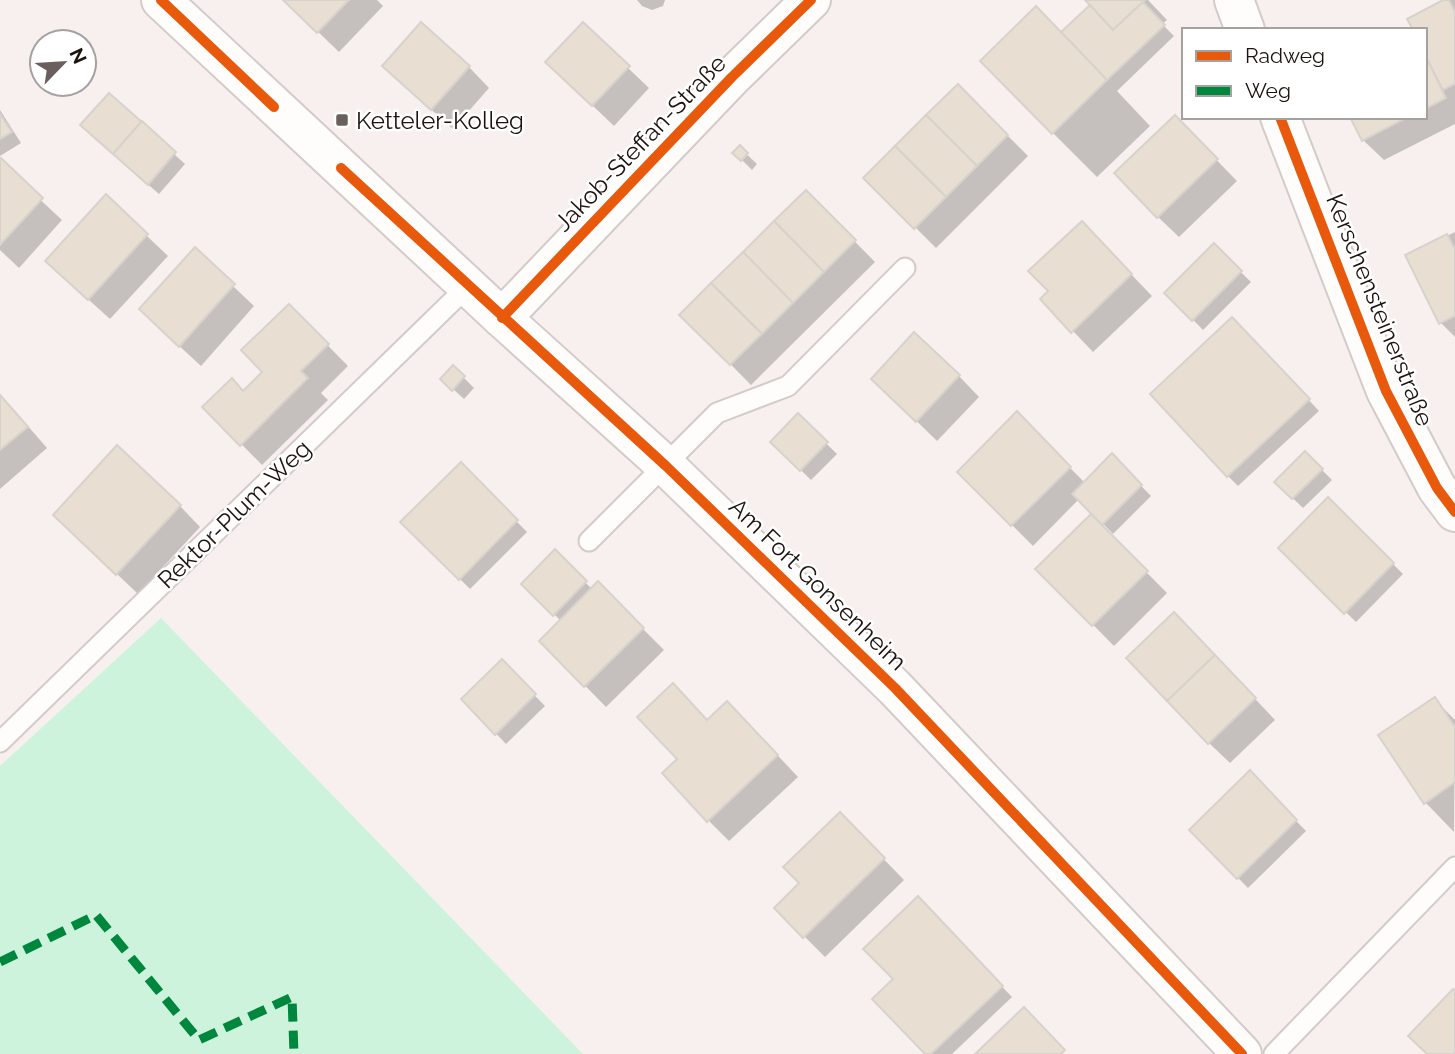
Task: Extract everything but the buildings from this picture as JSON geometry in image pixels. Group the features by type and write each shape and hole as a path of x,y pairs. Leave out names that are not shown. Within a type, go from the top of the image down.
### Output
{"street":[{"name":"Am Fort Gonsenheim","path":"161,0 502,318 666,466 895,688 1242,1054"},
{"name":"Jakob-Steffan-Straße","path":"502,318 732,77 811,0"},
{"path":"1234,0 1244,28"},
{"name":"Kerschensteinerstraße","path":"1281,119 1386,391 1437,488 1455,512"}],"lane":[{"path":"589,541 717,413 788,386 905,268"},
{"name":"Rektor-Plum-Weg","path":"0,742 468,286"},
{"path":"1274,1054 1455,867"}],"green space":[{"path":"161,618 583,1054 0,1054 0,766"}],"marked path":[{"path":"0,962 96,915 199,1040 292,997 294,1054"}],"cycle path":[{"path":"161,0 274,107"},
{"path":"502,318 732,77 811,0"},
{"path":"1281,119 1386,391 1437,488 1455,512"},
{"path":"341,168 666,466 895,688 1242,1054"}],"place":[{"name":"Ketteler-Kolleg","path":"342,120"}]}
